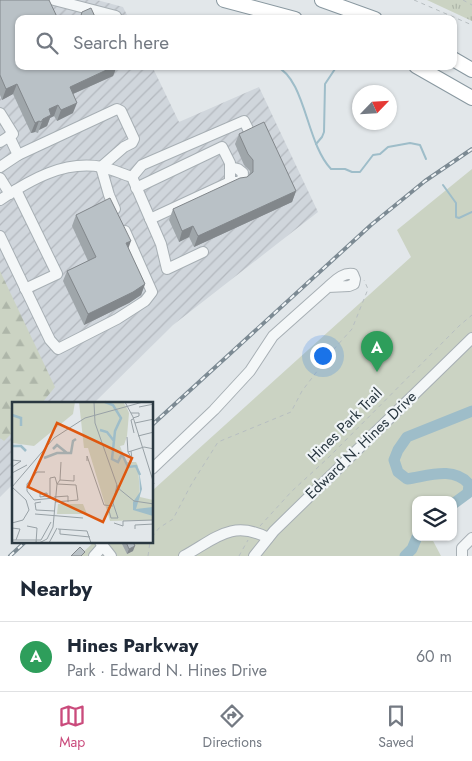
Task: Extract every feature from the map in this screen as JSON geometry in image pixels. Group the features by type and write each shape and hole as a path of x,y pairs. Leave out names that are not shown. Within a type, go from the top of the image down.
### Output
{"highway":[{"path":"224,0 280,15"},
{"path":"322,0 364,15"},
{"path":"457,61 472,70"},
{"path":"423,70 472,98"}],"street":[{"path":"54,0 112,15"},
{"path":"0,167 18,155 117,109 121,111 134,139 101,167"},
{"path":"0,112 13,134 4,139 18,155"},
{"path":"132,177 142,165 244,121 248,129"},
{"path":"136,188 222,147 230,163 230,168 242,171 243,176 240,182 230,182 150,219"},
{"path":"180,148 192,162"},
{"path":"0,200 55,170 80,166 101,167 132,177"},
{"path":"0,236 50,340 58,349 116,319 145,301 152,292 109,195 101,167"},
{"path":"132,177 161,244 167,269 203,252"},
{"path":"0,178 13,192 57,274 25,289"},
{"path":"154,467 214,410 250,371 273,336 339,277 349,273 354,276"},
{"name":"Edward N. Hines Drive","path":"254,556 268,538 330,476 472,338"},
{"path":"184,556 230,531 255,531 268,538"},
{"path":"462,556 462,548 472,538"},
{"path":"94,556 101,545 111,556"}],"path":[{"path":"414,0 449,15"},
{"path":"463,0 472,5"},
{"path":"457,19 472,25"},
{"path":"154,534 159,528 173,518 218,442 291,412 308,384 334,349 352,329 368,289 366,280 354,276"},
{"name":"Hines Park Trail","path":"239,556 255,531 292,491 328,458 472,315"}],"shaded area":[{"path":"0,0 97,0 123,7 127,15 15,15 15,70 154,70 179,122 259,87 318,212 173,325 95,402 12,402 12,485 0,497"}],"green space":[{"path":"427,0 472,0 472,21"},
{"path":"472,169 472,488 457,503 457,496 412,496 412,541 433,541 441,556 79,556 92,544 154,544 154,489 411,257 397,230"},
{"path":"0,271 55,387 43,402 12,402 12,433 4,441 0,438"}],"building":[{"path":"0,0 49,0 56,15 15,15 15,70 106,70 70,87 77,103 61,110 58,105 49,109 51,115 41,122 35,123 17,84 6,89 0,75"},
{"path":"91,8 94,15 81,15 82,12"},
{"path":"264,122 296,191 198,236 193,226 182,231 173,209 240,178 247,177 253,172 253,160 248,154 239,134"},
{"path":"110,198 131,241 126,243 145,284 88,314 67,271 96,257 76,215"},
{"path":"127,544 134,544 135,546 129,549"},
{"path":"80,547 85,552 81,556 71,556"}],"waterway":[{"path":"282,70 294,84 316,144 331,169 360,172 373,155 380,154 388,147 410,143 420,145 426,159"},
{"path":"316,144 324,132 325,84 334,70"},
{"path":"443,185 456,203 456,217 459,218 472,212"},
{"path":"457,501 468,493 469,484 463,478 456,475 440,474 407,479 398,472 394,460 407,437 472,411"},
{"path":"405,556 412,549 415,541"}],"railway":[{"path":"154,423 371,225 425,181 472,149"},
{"path":"10,556 23,544"}],"place":[{"name":"Hines Parkway","path":"377,372"}]}
